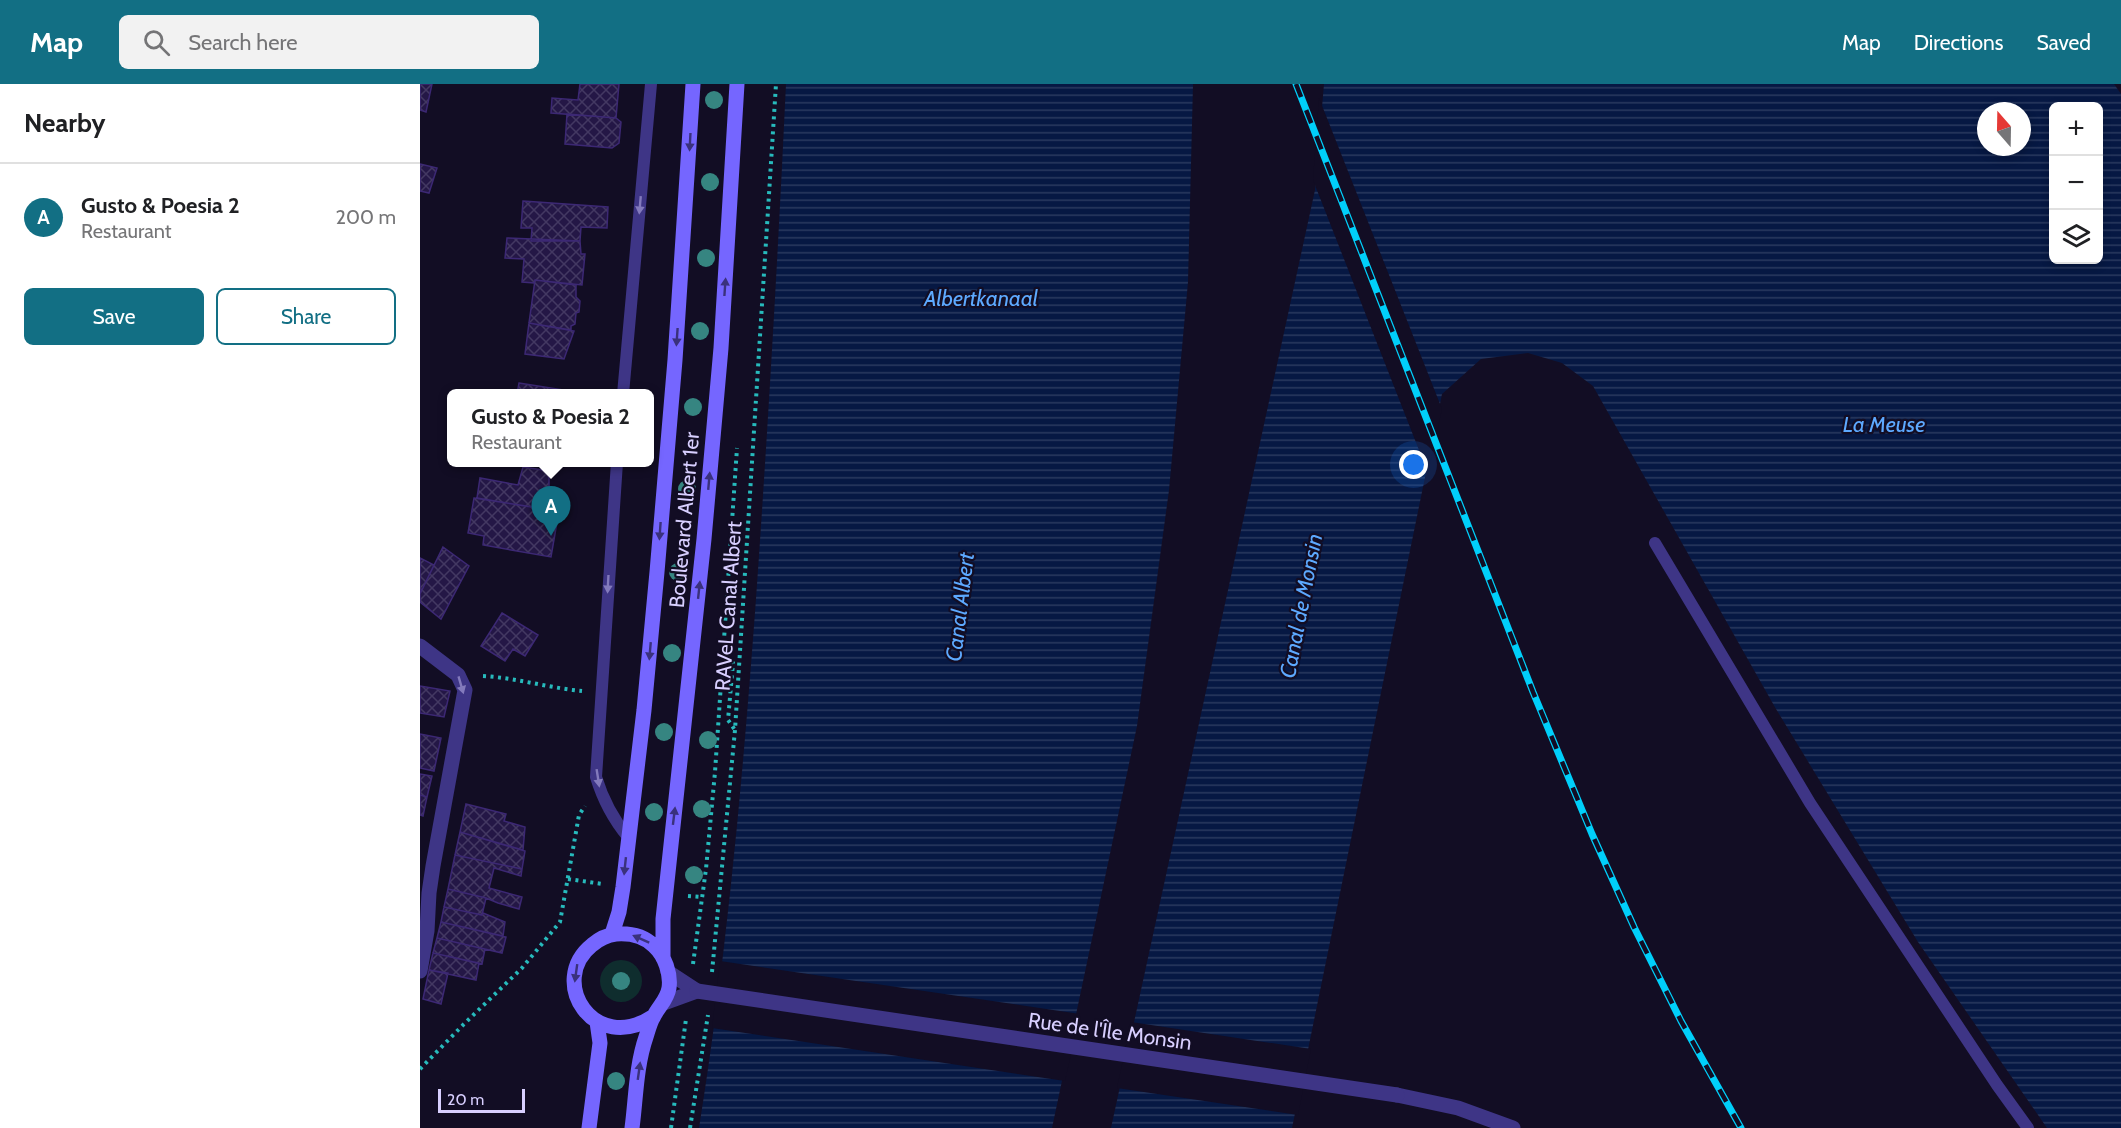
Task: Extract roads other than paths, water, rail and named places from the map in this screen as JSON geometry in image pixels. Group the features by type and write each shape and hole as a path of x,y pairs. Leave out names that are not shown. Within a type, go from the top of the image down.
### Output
{"main road":[{"name":"Boulevard Albert 1er","path":"612,934 619,912 644,710 675,360 693,84"},
{"name":"Boulevard Albert 1er","path":"666,965 663,919 702,563 721,348 737,84"},
{"path":"632,1128 643,1049 654,1016 664,1003 669,987 666,965 654,946 642,938 627,933 612,934 586,949 578,962 574,977 576,993 582,1008 597,1022 608,1027 624,1028 640,1025 654,1016"},
{"path":"589,1128 600,1043 597,1022"}],"street":[{"path":"420,646 458,675 465,690 424,894 428,931 420,971"},
{"name":"Rue de l'Île Monsin","path":"666,965 692,990 1397,1095 1458,1108 1512,1128"},
{"path":"664,1003 692,990"}],"lane":[{"path":"623,389 651,84"},
{"path":"617,467 596,777 615,821 628,837"},
{"path":"1655,543 1810,802 1996,1085 2028,1128"}],"water":[{"name":"Albertkanaal","path":"786,84 1193,84 1188,282 1169,490 1137,726 1052,1128 699,1128 726,930 746,732 769,406"},
{"name":"La Meuse","path":"1324,84 2114,84 2121,94 2121,1128 2047,1128 1918,942 1776,709 1593,386 1562,363 1528,353 1481,359 1442,394 1292,1128 1111,1128 1315,190"}],"railway":[{"path":"1296,84 1533,692 1592,834 1634,927 1681,1021 1741,1128"}],"place":[{"name":"Gusto & Poesia 2","path":"551,536"}],"water label":[{"name":"Canal de Monsin","path":"1301,606"},
{"name":"Canal Albert","path":"960,607"}]}
